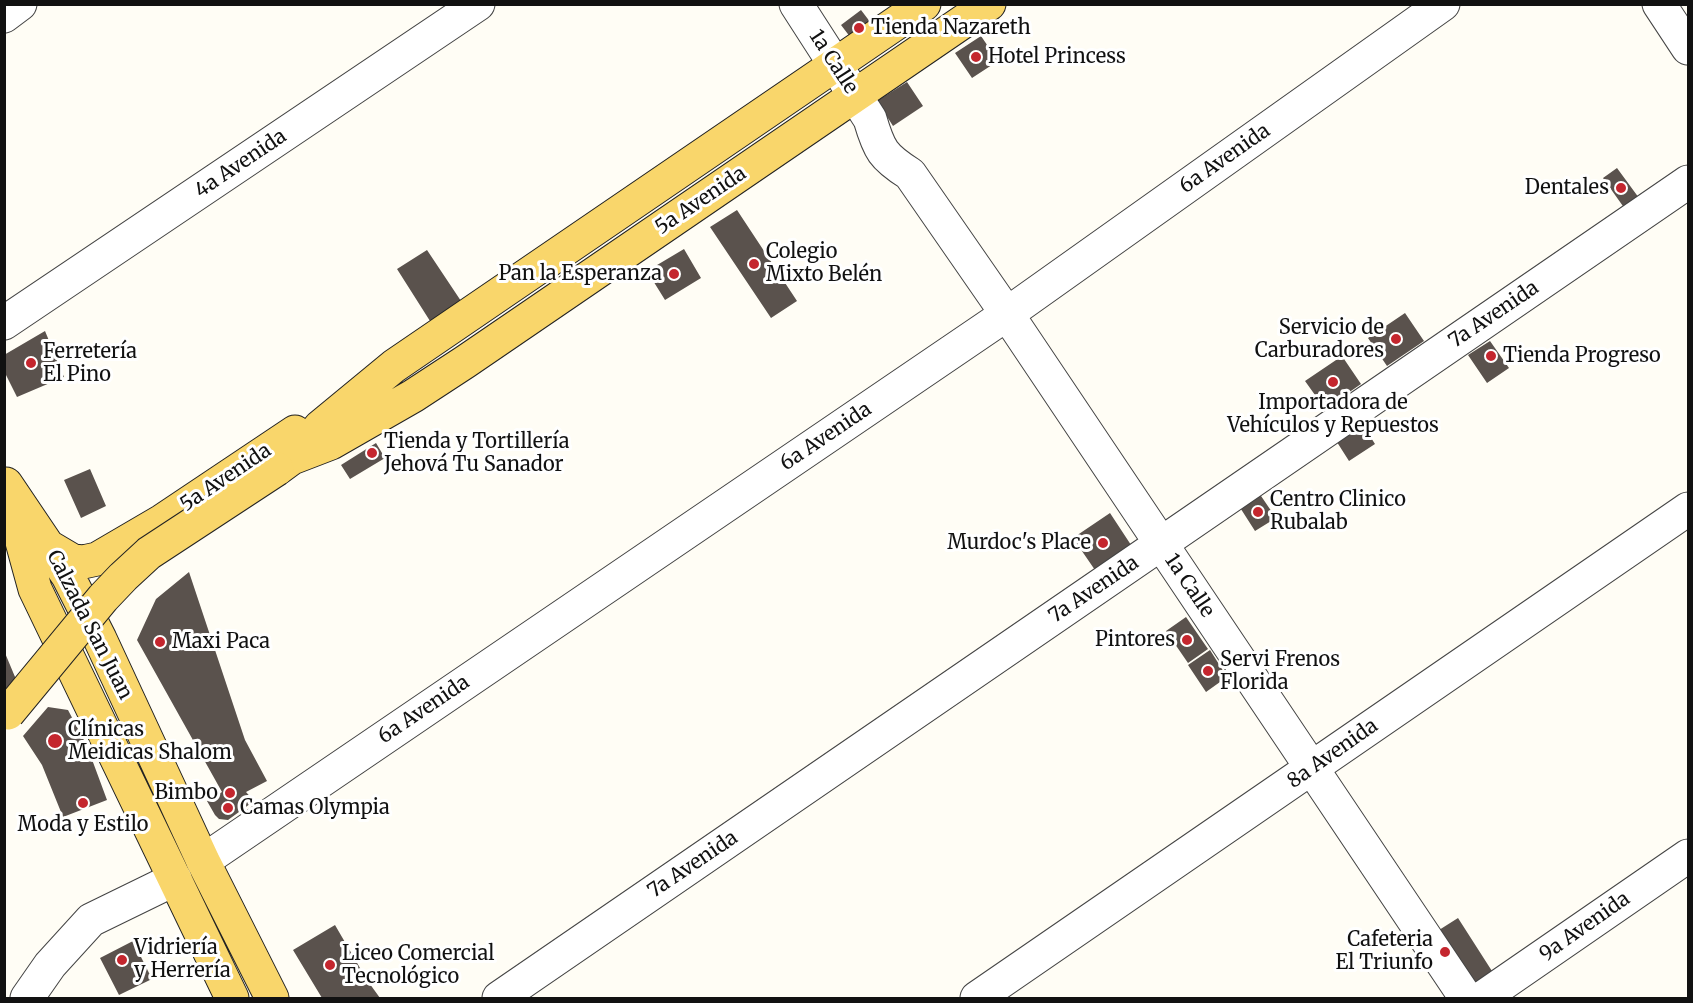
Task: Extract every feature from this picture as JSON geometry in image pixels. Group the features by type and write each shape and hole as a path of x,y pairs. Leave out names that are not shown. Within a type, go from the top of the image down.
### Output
{"main road":[{"name":"5a Avenida","path":"51,548 73,561 97,559 162,521 394,366 924,4"},
{"name":"5a Avenida","path":"100,639 105,619 115,602 134,579 174,548 863,107 989,4"},
{"name":"5a Avenida","path":"285,464 320,427 394,366"},
{"name":"5a Avenida","path":"6,715 103,598 149,553 285,464 332,443 413,396"},
{"name":"Calzada San Juan","path":"5,482 68,576 100,639 203,861 272,999"},
{"name":"Calzada San Juan","path":"5,482 35,590 232,999"}],"street":[{"path":"4,15 21,4"},
{"name":"4a Avenida","path":"4,323 478,4"},
{"name":"1a Calle","path":"796,4 863,107 877,143 891,162 910,174 1007,314 1466,999"},
{"name":"6a Avenida","path":"203,861 1007,314 1443,4"},
{"path":"1659,4 1689,48"},
{"name":"7a Avenida","path":"499,999 1689,182"},
{"name":"8a Avenida","path":"977,999 1689,509"},
{"name":"9a Avenida","path":"1482,999 1689,856"},
{"path":"27,999 50,965 91,920 175,879"}],"building":[{"name":"Tienda Nazareth","path":"861,10 877,31 857,46 841,25"},
{"name":"Hotel Princess","path":"981,36 998,61 972,78 955,53"},
{"path":"907,82 923,106 893,126 877,101"},
{"name":"Dentales","path":"1617,168 1639,198 1625,209 1603,178"},
{"name":"Colegio Mixto Belén","path":"737,210 797,301 771,318 710,227"},
{"name":"Pan la Esperanza","path":"684,249 701,278 665,300 647,271"},
{"path":"427,250 461,301 430,321 397,269"},
{"name":"Servicio de Carburadores","path":"1405,313 1424,341 1387,366 1368,338"},
{"name":"Ferretería El Pino","path":"45,331 64,377 17,397 4,371 4,355"},
{"path":"1490,341 1509,368 1487,383 1468,355"},
{"name":"Importadora de Vehículos y Repuestos","path":"1342,356 1361,384 1325,409 1305,381"},
{"path":"1361,422 1375,444 1349,461 1335,439"},
{"path":"376,443 385,458 350,479 341,465"},
{"path":"90,469 106,506 81,518 64,480"},
{"name":"Centro Clinico Rubalab","path":"1259,493 1276,518 1255,531 1239,506"},
{"name":"Murdoc's Place","path":"1110,513 1133,548 1097,573 1073,538"},
{"path":"189,572 245,740 267,781 246,792 254,801 228,820 219,819 207,801 222,792 137,640 156,599"},
{"name":"Pintores","path":"1186,617 1208,649 1188,663 1166,631"},
{"name":"Servi Frenos Florida","path":"1210,650 1227,677 1206,692 1188,665"},
{"path":"5,653 23,696 4,704 5,662"},
{"path":"48,707 68,710 87,746 107,800 63,817 42,765 23,736"},
{"path":"1458,918 1499,982 1473,998 1428,937"},
{"name":"Liceo Comercial Tecnológico","path":"335,925 380,998 322,998 293,950"},
{"path":"133,941 152,979 119,995 100,958"}],"place":[{"name":"Tienda Nazareth","path":"859,28"},
{"name":"Hotel Princess","path":"976,57"},
{"name":"Dentales","path":"1621,188"},
{"name":"Colegio Mixto Belén","path":"754,264"},
{"name":"Pan la Esperanza","path":"674,274"},
{"name":"Servicio de Carburadores","path":"1396,339"},
{"name":"Tienda Progreso","path":"1491,356"},
{"name":"Ferretería El Pino","path":"31,363"},
{"name":"Importadora de Vehículos y Repuestos","path":"1333,382"},
{"name":"Tienda y Tortillería Jehová Tu Sanador","path":"372,453"},
{"name":"Centro Clinico Rubalab","path":"1258,512"},
{"name":"Murdoc's Place","path":"1103,543"},
{"name":"Pintores","path":"1187,640"},
{"name":"Maxi Paca","path":"160,642"},
{"name":"Servi Frenos Florida","path":"1208,671"},
{"name":"Clínicas Meidicas Shalom","path":"55,741"},
{"name":"Bimbo","path":"230,793"},
{"name":"Moda y Estilo","path":"83,803"},
{"name":"Camas Olympia","path":"228,808"},
{"name":"Cafeteria El Triunfo","path":"1445,952"},
{"name":"Vidriería y Herrería","path":"122,960"},
{"name":"Liceo Comercial Tecnológico","path":"330,965"}]}
